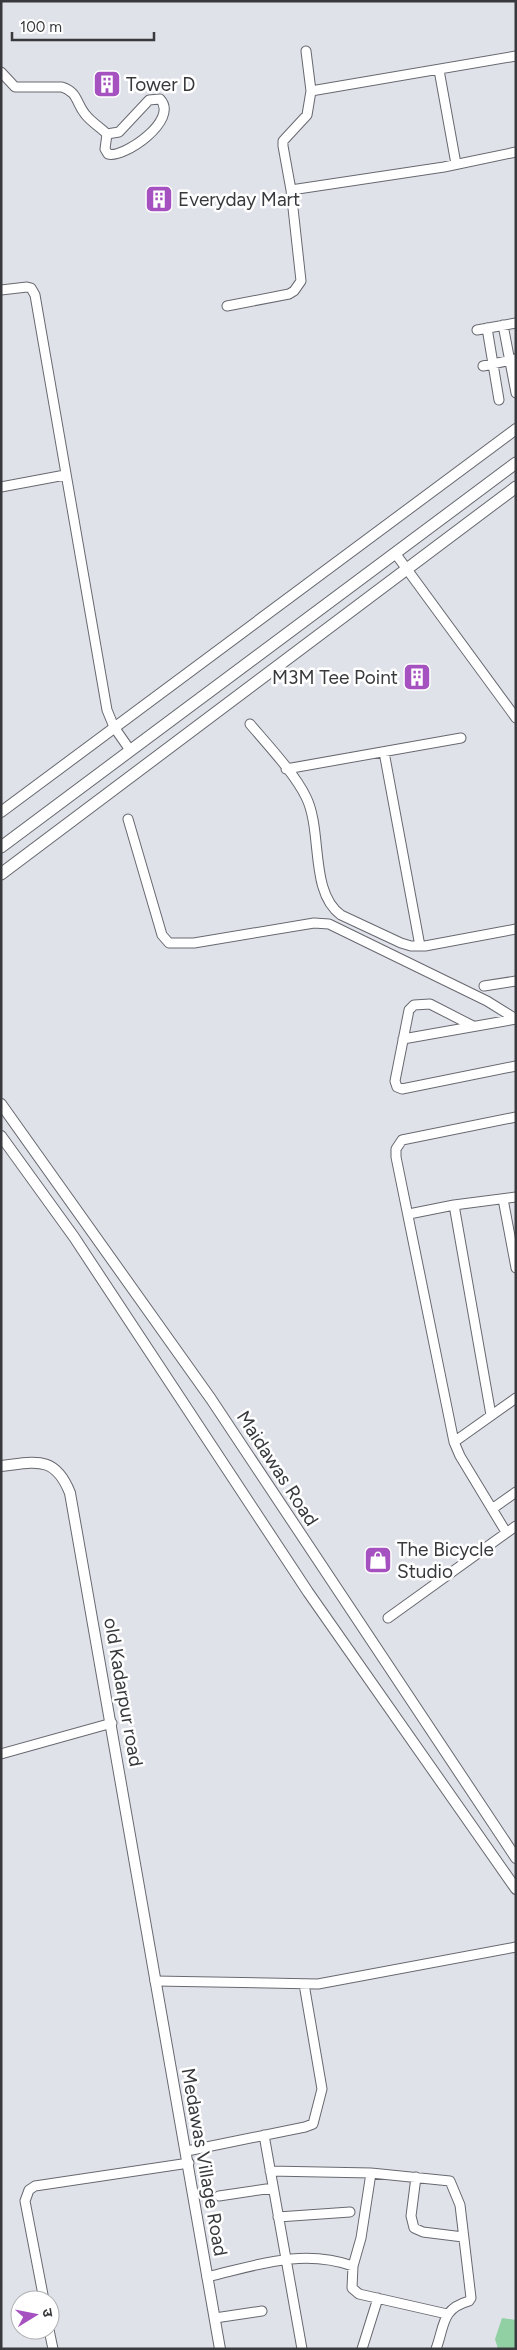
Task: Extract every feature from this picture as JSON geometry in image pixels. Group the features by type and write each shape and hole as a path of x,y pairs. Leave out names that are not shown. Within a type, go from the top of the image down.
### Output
{"main road":[{"path":"1,847 516,463"},
{"path":"1,874 516,487"}],"street":[{"path":"227,306 289,294 298,287 301,273 292,219 291,190 283,141 307,115 311,91 306,51"},
{"path":"311,91 516,56"},
{"path":"439,70 456,164"},
{"path":"1,72 15,87 62,87 69,89 74,93 87,116 107,134"},
{"path":"160,99 162,102 164,112 162,122 144,138 117,155 108,154 105,149 107,134 119,132 149,100 160,99"},
{"path":"291,190 456,164 516,152"},
{"path":"1,290 27,287 31,288 35,295 105,699 114,727 130,750"},
{"path":"477,330 516,323"},
{"path":"503,325 513,360 516,393"},
{"path":"487,328 499,400"},
{"path":"483,366 513,360"},
{"path":"1,812 516,429"},
{"path":"1,486 65,475"},
{"path":"395,553 516,718"},
{"path":"250,724 306,796 311,811 324,894 331,908 341,915 401,943 420,946 516,929"},
{"path":"286,769 461,738"},
{"path":"384,752 420,946"},
{"path":"128,818 162,935 169,943 194,943 314,923 329,924 479,998 516,1019"},
{"path":"484,986 516,981"},
{"path":"473,1026 430,1004 419,1003 409,1010 395,1081 397,1087 402,1088 516,1066"},
{"path":"403,1040 516,1019"},
{"name":"Maidawas Road","path":"1,1104 211,1399 516,1858"},
{"path":"506,1532 460,1456 454,1442 409,1214 396,1158 396,1149 402,1140 516,1117"},
{"path":"1,1136 74,1237 308,1592 516,1889"},
{"path":"409,1214 454,1205 516,1197"},
{"path":"503,1199 516,1268"},
{"path":"454,1205 491,1416"},
{"path":"454,1442 516,1398"},
{"name":"old Kadarpur road","path":"1,1466 38,1462 52,1465 64,1476 70,1493 112,1723 155,1981"},
{"path":"492,1509 516,1492"},
{"path":"388,1618 516,1526"},
{"path":"1,1754 112,1723"},
{"path":"155,1981 318,1984 516,1947"},
{"name":"Medawas Village Road","path":"155,1981 187,2151 220,2349"},
{"path":"187,2151 313,2124 318,2111 322,2088 304,1984"},
{"path":"264,2136 302,2349"},
{"path":"42,2290 25,2201 29,2190 35,2186 189,2163"},
{"path":"270,2172 371,2174 450,2181 460,2205 471,2298 469,2301 453,2307 447,2314 436,2349"},
{"path":"371,2174 361,2238 353,2266 352,2288 359,2294 447,2314"},
{"path":"416,2177 411,2216 414,2228 423,2232 463,2237"},
{"path":"219,2196 273,2188"},
{"path":"278,2217 350,2212"},
{"path":"207,2277 286,2258 332,2259 353,2266"},
{"path":"362,2349 378,2298"},
{"path":"215,2318 262,2311"}],"green space":[{"path":"502,2318 516,2320 516,2349 498,2349 495,2339"}],"place":[{"name":"Tower D","path":"107,84"},
{"name":"Everyday Mart","path":"159,199"},
{"name":"M3M Tee Point","path":"417,677"},
{"name":"The Bicycle Studio","path":"378,1560"}]}
